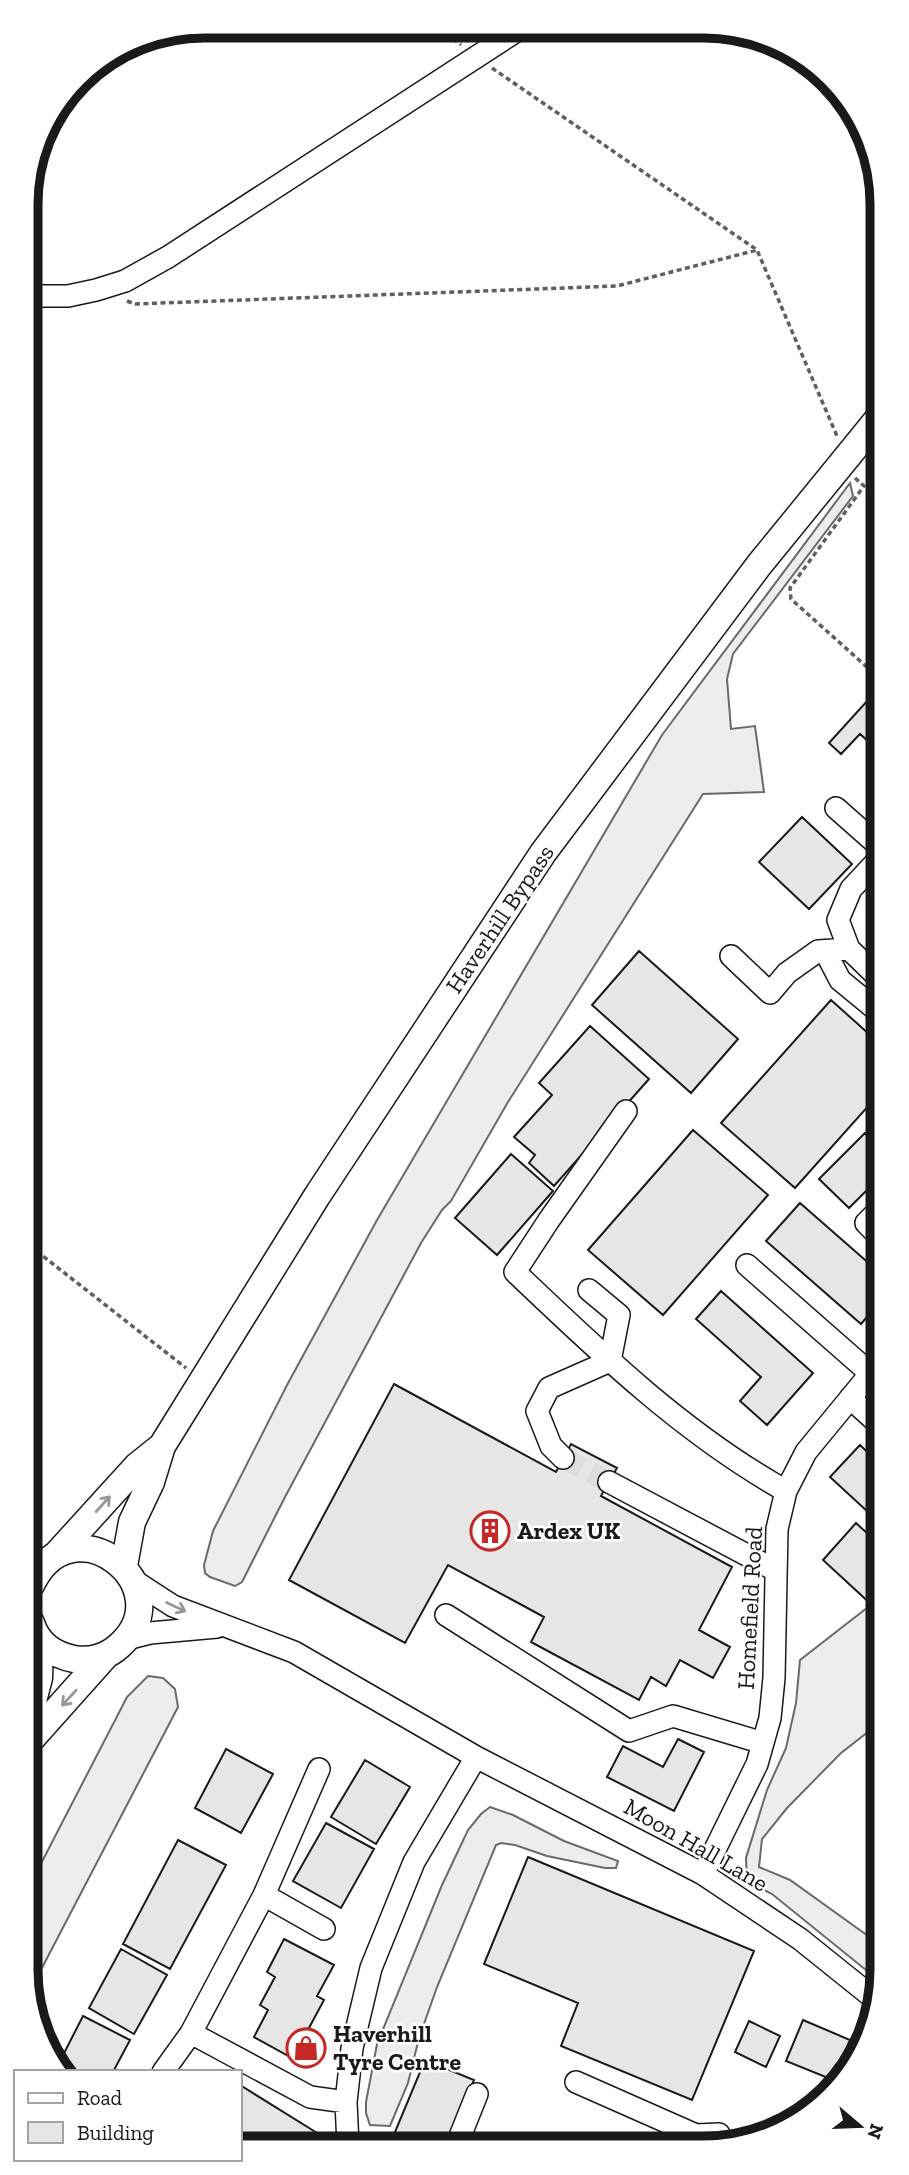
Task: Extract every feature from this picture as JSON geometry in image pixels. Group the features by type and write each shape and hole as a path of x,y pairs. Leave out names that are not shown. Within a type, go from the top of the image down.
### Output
{"main road":[{"name":"Haverhill Bypass","path":"116,1647 134,1626 138,1611 138,1595 128,1573 132,1522 151,1482 162,1446 202,1381 317,1196 543,853 759,565 870,429"},
{"name":"Haverhill Bypass","path":"39,1572 137,1466 162,1446"},
{"path":"39,1572 74,1549 92,1549 110,1555 128,1573"},
{"path":"38,1636 51,1650 71,1658 92,1659 116,1647"},
{"path":"38,1731 116,1647"}],"street":[{"path":"39,296 68,296 125,281 168,257 506,38"},
{"path":"836,808 870,838"},
{"path":"870,868 851,888 838,920 849,949 870,969"},
{"path":"731,956 770,993 788,973 818,951 849,949"},
{"path":"825,951 840,980 870,1005"},
{"path":"626,1111 515,1272 610,1361 698,1434 786,1491"},
{"path":"747,1265 870,1363"},
{"path":"589,1290 619,1315 610,1361"},
{"path":"563,1458 551,1446 537,1410 549,1388 610,1361"},
{"name":"Homefield Road","path":"702,1874 757,1764 770,1718 774,1678 777,1529 786,1491 806,1452 870,1373"},
{"path":"850,1398 870,1416"},
{"path":"609,1482 775,1570"},
{"name":"Moon Hall Lane","path":"128,1573 173,1606 294,1652 476,1757 702,1874 800,1939 868,1994"},
{"path":"446,1615 629,1731 673,1716 763,1743"},
{"path":"116,1647 150,1633 223,1627"},
{"path":"348,2137 346,2102 352,2048 371,1968 414,1862 476,1757"},
{"path":"164,2070 191,2033 264,1895 319,1769"},
{"path":"264,1895 324,1929"},
{"path":"191,2033 310,2097 346,2102"},
{"path":"576,2081 696,2135 719,2134"},
{"path":"460,2137 477,2094"}],"path":[{"path":"452,38 476,57 757,250 844,461 864,486 790,588 791,599 870,670"},
{"path":"96,290 135,304 617,286 757,250"},
{"path":"38,1253 202,1381"}],"shaded area":[{"path":"850,483 853,496 733,654 727,679 731,729 755,726 764,792 703,794 508,1102 451,1201 421,1243 242,1582 235,1586 210,1577 205,1573 204,1565 213,1531 287,1385 377,1220 662,735"},
{"path":"870,1606 870,1730 841,1753 787,1808 762,1839 759,1867 790,1880 870,1937 870,1973 772,1894 747,1881 746,1858 767,1790 786,1748 796,1703 800,1660"},
{"path":"148,1676 163,1678 175,1689 178,1707 38,1975 38,1869 127,1697"},
{"path":"490,1807 513,1815 564,1841 618,1861 616,1868 547,1856 515,1845 496,1845 437,1987 419,2038 408,2083 390,2126 370,2125 366,2102 377,2044 442,1885 468,1830"}],"building":[{"path":"870,698 870,743 860,734 841,754 829,743"},
{"path":"802,817 852,864 809,909 759,862"},
{"path":"639,951 738,1039 691,1093 592,1005"},
{"path":"831,1000 870,1035 870,1104 795,1188 721,1123"},
{"path":"590,1026 649,1079 554,1186 529,1163 535,1155 514,1137 552,1095 539,1083"},
{"path":"693,1130 768,1195 663,1315 588,1250"},
{"path":"865,1133 870,1138 870,1187 849,1208 819,1179"},
{"path":"511,1154 553,1191 497,1255 455,1218"},
{"path":"800,1203 870,1264 870,1314 861,1324 766,1241"},
{"path":"721,1291 813,1373 767,1425 740,1401 761,1377 696,1319"},
{"name":"Ardex UK","path":"394,1384 556,1472 571,1444 617,1468 601,1496 732,1567 699,1630 730,1647 713,1678 680,1660 666,1686 651,1677 639,1700 531,1642 544,1617 448,1565 405,1643 289,1580"},
{"path":"860,1445 870,1455 870,1514 830,1477"},
{"path":"856,1523 870,1536 870,1603 823,1560"},
{"path":"678,1739 704,1752 674,1811 607,1777 623,1746 663,1767"},
{"path":"226,1749 273,1774 241,1833 195,1808"},
{"path":"365,1760 410,1787 376,1844 331,1817"},
{"path":"326,1823 374,1849 341,1908 293,1881"},
{"path":"178,1840 226,1865 170,1969 123,1944"},
{"path":"528,1857 754,1951 692,2100 561,2046 578,2003 484,1964"},
{"path":"284,1939 334,1965 317,1996 324,2000 309,2028 317,2033 301,2063 254,2037 268,2010 260,2005 275,1977 267,1972"},
{"path":"121,1949 167,1975 134,2034 89,2008"},
{"path":"83,2016 130,2040 114,2070 72,2070 63,2056"},
{"path":"803,2020 850,2040 838,2068 830,2079 786,2061"},
{"path":"749,2021 780,2036 766,2067 735,2052"},
{"path":"425,2060 474,2080 451,2137 393,2137"},
{"path":"242,2086 322,2136 242,2137"}],"tunnel":[{"path":"563,1458 609,1482"}],"place":[{"name":"Ardex UK","path":"490,1531"},
{"name":"Haverhill Tyre Centre","path":"306,2048"}]}
